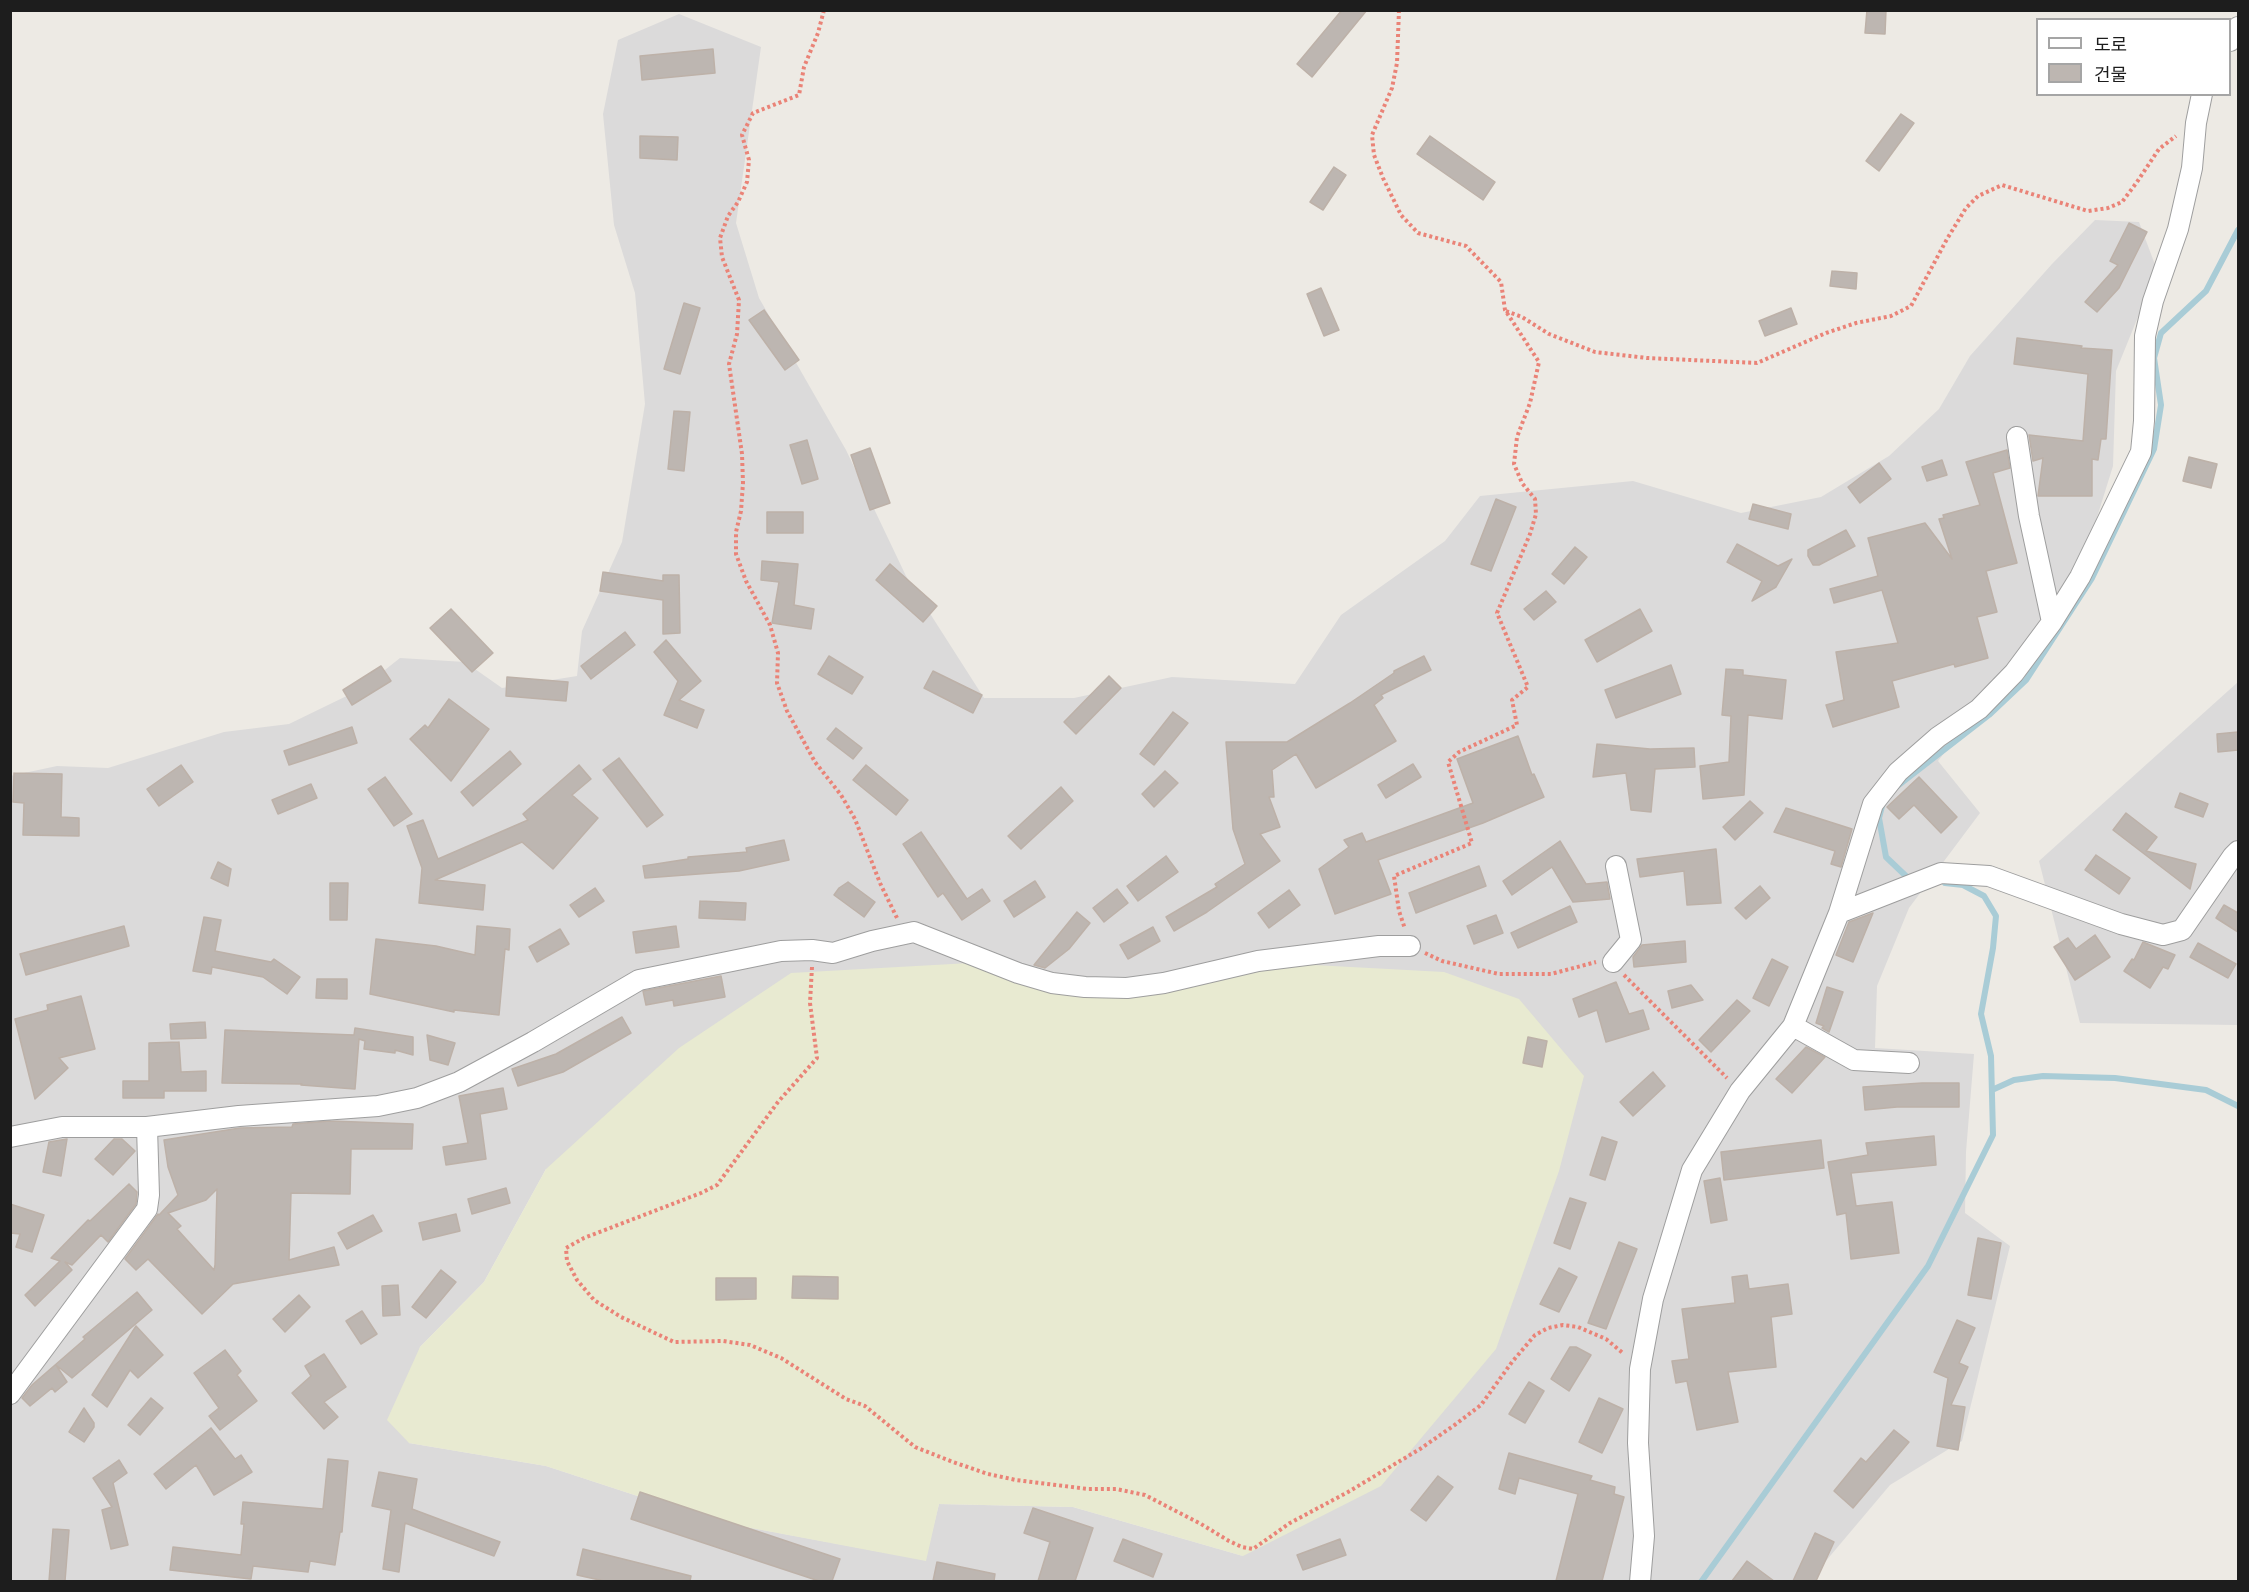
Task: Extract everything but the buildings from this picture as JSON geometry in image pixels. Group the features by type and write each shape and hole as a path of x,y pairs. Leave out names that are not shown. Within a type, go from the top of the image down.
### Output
{"street":[{"path":"1640,1581 1644,1536 1638,1443 1640,1369 1653,1299 1692,1170 1740,1091 1793,1026 1839,913 1873,804 1898,772 1938,737 1979,709 2014,673 2052,622 2080,578 2141,452 2144,421 2145,336 2153,301 2178,229 2192,168 2196,123 2202,96"},
{"path":"2017,437 2029,516 2052,622"},
{"path":"1839,913 1941,873 1989,876 2121,924 2163,935 2182,930 2238,851"},
{"path":"1613,962 1631,940 1616,866"},
{"path":"10,1137 62,1127 147,1127 239,1116 378,1106 417,1098 459,1082 639,980 781,951 812,950 833,953 872,941 914,932 1018,973 1052,983 1085,987 1127,988 1164,983 1257,961 1379,946 1410,946"},
{"path":"1793,1026 1854,1059 1909,1063"},
{"path":"10,1394 147,1209 150,1195 147,1127"}],"path":[{"path":"824,10 818,33 804,67 799,95 753,113 742,135 749,160 747,182 738,202 728,216 720,238 722,257 739,300 736,334 729,364 742,454 743,483 741,511 736,531 736,554 746,581 770,626 778,653 777,683 787,711 815,762 841,795 855,819 897,918 914,932"},
{"path":"1399,10 1397,63 1392,88 1372,135 1374,154 1401,215 1418,233 1466,246 1500,282 1505,310 1539,362 1530,404 1517,437 1514,464 1521,483 1535,499 1536,514 1497,613 1528,687 1512,700 1517,725 1459,752 1448,762 1472,843 1394,876 1399,911 1410,946 1442,961 1498,974 1551,974 1598,962 1613,962 1630,983 1740,1091"},
{"path":"1505,310 1522,317 1549,334 1595,352 1647,358 1757,363 1826,333 1856,323 1891,316 1911,306 1947,239 1966,208 1978,196 2002,185 2088,211 2108,208 2122,202 2159,149 2196,123"},
{"path":"812,950 810,988 817,1058 778,1102 717,1185 692,1197 584,1238 566,1248 567,1261 577,1280 594,1300 621,1317 674,1342 723,1341 760,1349 790,1363 846,1399 865,1406 915,1447 953,1462 988,1474 1016,1480 1116,1489 1145,1495 1229,1541 1253,1549 1290,1522 1389,1468 1456,1424 1481,1405 1535,1335 1548,1328 1563,1325 1593,1332 1606,1339 1640,1369"}],"shaded area":[{"path":"679,14 761,47 736,223 759,298 846,450 906,576 984,698 1074,698 1172,677 1295,684 1341,615 1445,541 1480,496 1633,481 1741,513 1821,497 1889,456 1939,409 1970,356 2052,264 2095,220 2139,222 2157,270 2116,371 2113,466 2083,562 2037,652 1938,761 1980,813 1909,908 1877,986 1875,1048 1974,1054 1966,1152 1965,1213 2010,1246 1962,1441 1890,1485 1809,1581 11,1581 10,776 57,766 108,768 224,732 289,724 361,689 400,658 465,662 502,688 577,676 582,631 622,542 645,404 635,293 614,225 603,114 618,40","holes":["546,1169 1243,1556 1073,1507 939,1504 925,1560 714,1521 546,1466 409,1443 420,1347 484,1282"]},
{"path":"2238,682 2238,1025 2080,1023 2039,861"}],"green space":[{"path":"988,962 1081,993 1295,964 1444,972 1519,999 1584,1076 1559,1171 1496,1349 1381,1486 1243,1556 1073,1507 939,1504 926,1561 714,1521 546,1466 409,1443 387,1420 420,1347 484,1282 546,1169 679,1048 791,973"}],"waterway":[{"path":"1895,788 1989,715 2026,680 2092,578 2154,449 2161,405 2154,358 2161,333 2206,291 2238,230"},
{"path":"1883,802 1879,818 1886,857 1908,878 1911,878"},
{"path":"1701,1582 1928,1266 1993,1135 1991,1056 1981,1014 1993,948 1996,916 1984,896 1963,885 1945,883"},
{"path":"1992,1090 2014,1080 2043,1076 2115,1078 2206,1090 2238,1106"}]}
